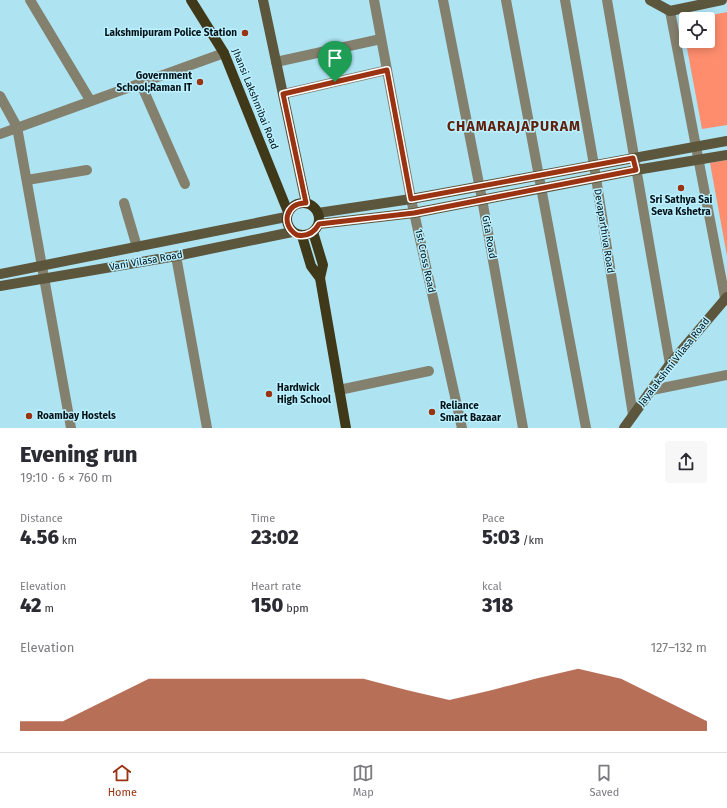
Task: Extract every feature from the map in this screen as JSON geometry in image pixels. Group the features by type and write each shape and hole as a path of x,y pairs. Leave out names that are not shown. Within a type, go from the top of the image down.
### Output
{"main road":[{"name":"Jhansi Lakshmibai Road","path":"190,0 224,52 287,215"},
{"path":"263,0 306,203"},
{"path":"650,0 670,12 722,0"},
{"path":"318,213 411,199 727,141"},
{"path":"319,224 414,213 636,170 727,155"},
{"path":"306,203 311,205 318,213 319,224 313,232 302,236 292,232 286,223 287,215 296,204 306,203"},
{"name":"Vani Vilasa Road","path":"0,274 287,215"},
{"name":"Vani Vilasa Road","path":"0,286 176,256 292,232"},
{"path":"313,232 323,265 320,278 346,428"},
{"path":"302,236 311,266 320,278"},
{"name":"Jayalakshmi Vilasa Road","path":"624,428 670,364 726,298"}],"street":[{"path":"30,0 90,100"},
{"name":"1st Cross Road","path":"374,0 411,199 462,428"},
{"name":"Gita Road","path":"442,0 482,199 523,428"},
{"path":"506,0 537,175 541,188 586,428"},
{"name":"Devaparthiva Road","path":"565,0 594,165 633,415"},
{"path":"607,0 633,158 670,364"},
{"path":"670,12 695,146 726,298"},
{"path":"276,62 381,39"},
{"path":"0,134 224,52"},
{"path":"283,94 387,70"},
{"path":"140,82 184,184"},
{"path":"0,96 17,128 71,428"},
{"path":"27,180 87,170"},
{"path":"124,203 137,247"},
{"path":"176,256 207,428"},
{"path":"339,390 429,371"},
{"path":"652,390 727,375"}],"shaded area":[{"path":"727,12 727,125 702,129 687,48 715,48 715,14"},
{"path":"727,160 727,256 710,163"}],"place":[{"name":"Lakshmipuram Police Station","path":"245,33"},
{"name":"Government School;Raman IT","path":"200,82"},
{"name":"Sri Sathya Sai Seva Kshetra","path":"681,188"},
{"name":"Hardwick High School","path":"269,394"},
{"name":"Reliance Smart Bazaar","path":"432,412"},
{"name":"Roambay Hostels","path":"29,416"}],"district":[{"name":"CHAMARAJAPURAM","path":"514,126"}],"route":[{"path":"387,70 411,199 633,158 636,170 414,213 319,224 313,232 306,236 297,235 289,228 286,223 286,217 291,208 296,204 306,203 283,94 335,82 387,70"}]}
